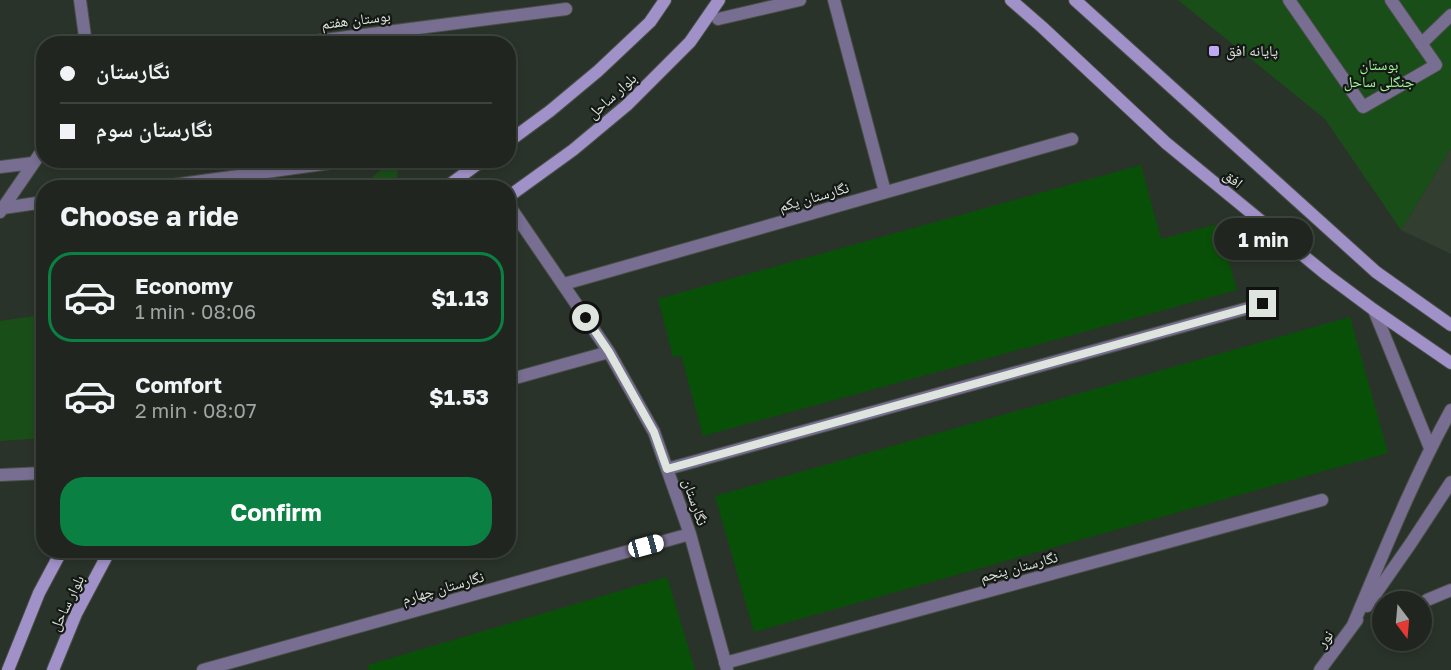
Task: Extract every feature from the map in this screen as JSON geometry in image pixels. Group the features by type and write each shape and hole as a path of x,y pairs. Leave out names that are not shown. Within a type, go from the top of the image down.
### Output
{"main road":[{"name":"بلوار ساحل","path":"516,136 598,71 650,22 665,0"},
{"name":"بلوار ساحل","path":"516,191 573,150 627,105 690,42 719,0"},
{"name":"افق","path":"1011,0 1166,143 1327,275 1451,363"},
{"name":"افق","path":"1075,0 1376,272 1451,325"},
{"path":"456,180 472,168"},
{"name":"بلوار ساحل","path":"8,670 39,593 58,558"},
{"name":"بلوار ساحل","path":"53,670 76,614 106,558"}],"street":[{"path":"80,0 85,36"},
{"path":"718,19 800,0"},
{"path":"834,0 885,192"},
{"path":"1289,0 1363,107 1436,65 1391,0"},
{"name":"بوستان هفتم","path":"355,36 566,9"},
{"path":"1421,44 1451,15"},
{"name":"نگارستان یکم","path":"564,284 1072,139"},
{"path":"2,210 36,159"},
{"path":"0,167 33,163"},
{"path":"209,180 295,168"},
{"path":"2,210 36,204"},
{"name":"نگارستان","path":"516,215 609,352 654,432 690,534 726,666"},
{"path":"667,469 1263,304"},
{"path":"1374,310 1430,448"},
{"path":"516,378 609,352"},
{"path":"1353,625 1407,497 1451,410"},
{"path":"0,475 36,473"},
{"path":"1353,625 1451,482"},
{"name":"نگارستان پنجم","path":"726,666 1322,500"},
{"name":"نگارستان چهارم","path":"203,670 690,534"},
{"path":"1432,598 1451,590"},
{"name":"نور","path":"1320,670 1353,625"}],"shaded area":[{"path":"1451,148 1451,254 1401,230"}],"green space":[{"name":"بوستان جنگلی ساحل","path":"1178,0 1451,0 1451,148 1401,230 1325,119"},
{"path":"383,168 398,168 397,180 369,180"},
{"path":"36,316 36,438 0,441 0,321"}],"building":[{"path":"1141,165 1161,239 1218,224 1237,290 703,436 681,355 673,357 658,299"},
{"path":"1350,317 1388,453 754,632 715,496"},
{"path":"667,577 695,670 369,670 368,665"}],"place":[{"name":"پایانه افق","path":"1214,51"}],"route":[{"path":"586,318 609,352 654,432 667,469 1263,304"}]}
